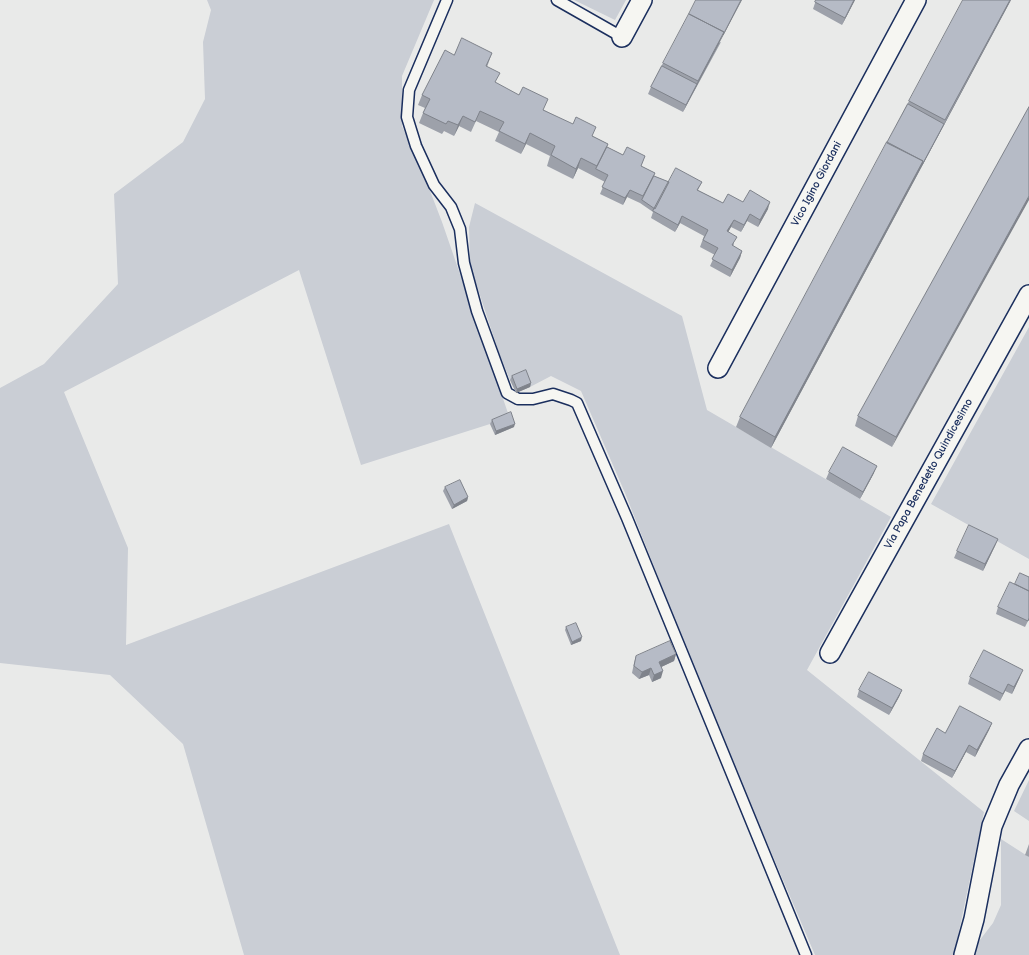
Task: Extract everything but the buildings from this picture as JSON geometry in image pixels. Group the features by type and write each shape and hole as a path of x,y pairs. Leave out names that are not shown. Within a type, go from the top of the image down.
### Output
{"street":[{"path":"622,37 642,0"},
{"name":"Vico Igino Giordani","path":"718,368 916,0"},
{"name":"Via Papa Benedetto Quindicesimo","path":"830,653 1029,295"},
{"path":"964,955 974,919 992,826 1009,785 1029,749"}],"lane":[{"path":"447,0 409,90 408,117 416,146 434,185 451,208 460,229 464,263 473,298 501,378 507,393 518,399 533,399 553,394 577,403 627,518 806,955"},
{"path":"557,0 622,37"}],"shaded area":[{"path":"207,0 434,0 402,76 402,126 422,170 442,222 509,416 490,424 361,465 299,270 64,392 128,548 126,645 449,524 620,955 244,955 183,744 110,675 0,663 0,388 44,364 118,284 114,194 183,142 205,99 203,42 211,10"},
{"path":"574,0 626,0 615,20"},
{"path":"475,203 682,316 707,410 891,517 807,670 984,812 954,955 815,955 713,716 625,493 581,391 551,376 530,387 524,374 510,380 499,353 470,265 469,227"},
{"path":"1029,327 1029,559 931,504"},
{"path":"1029,780 1029,821 1014,811"},
{"path":"1001,839 1029,857 1029,955 972,955 976,945 993,923 1001,905"}]}
